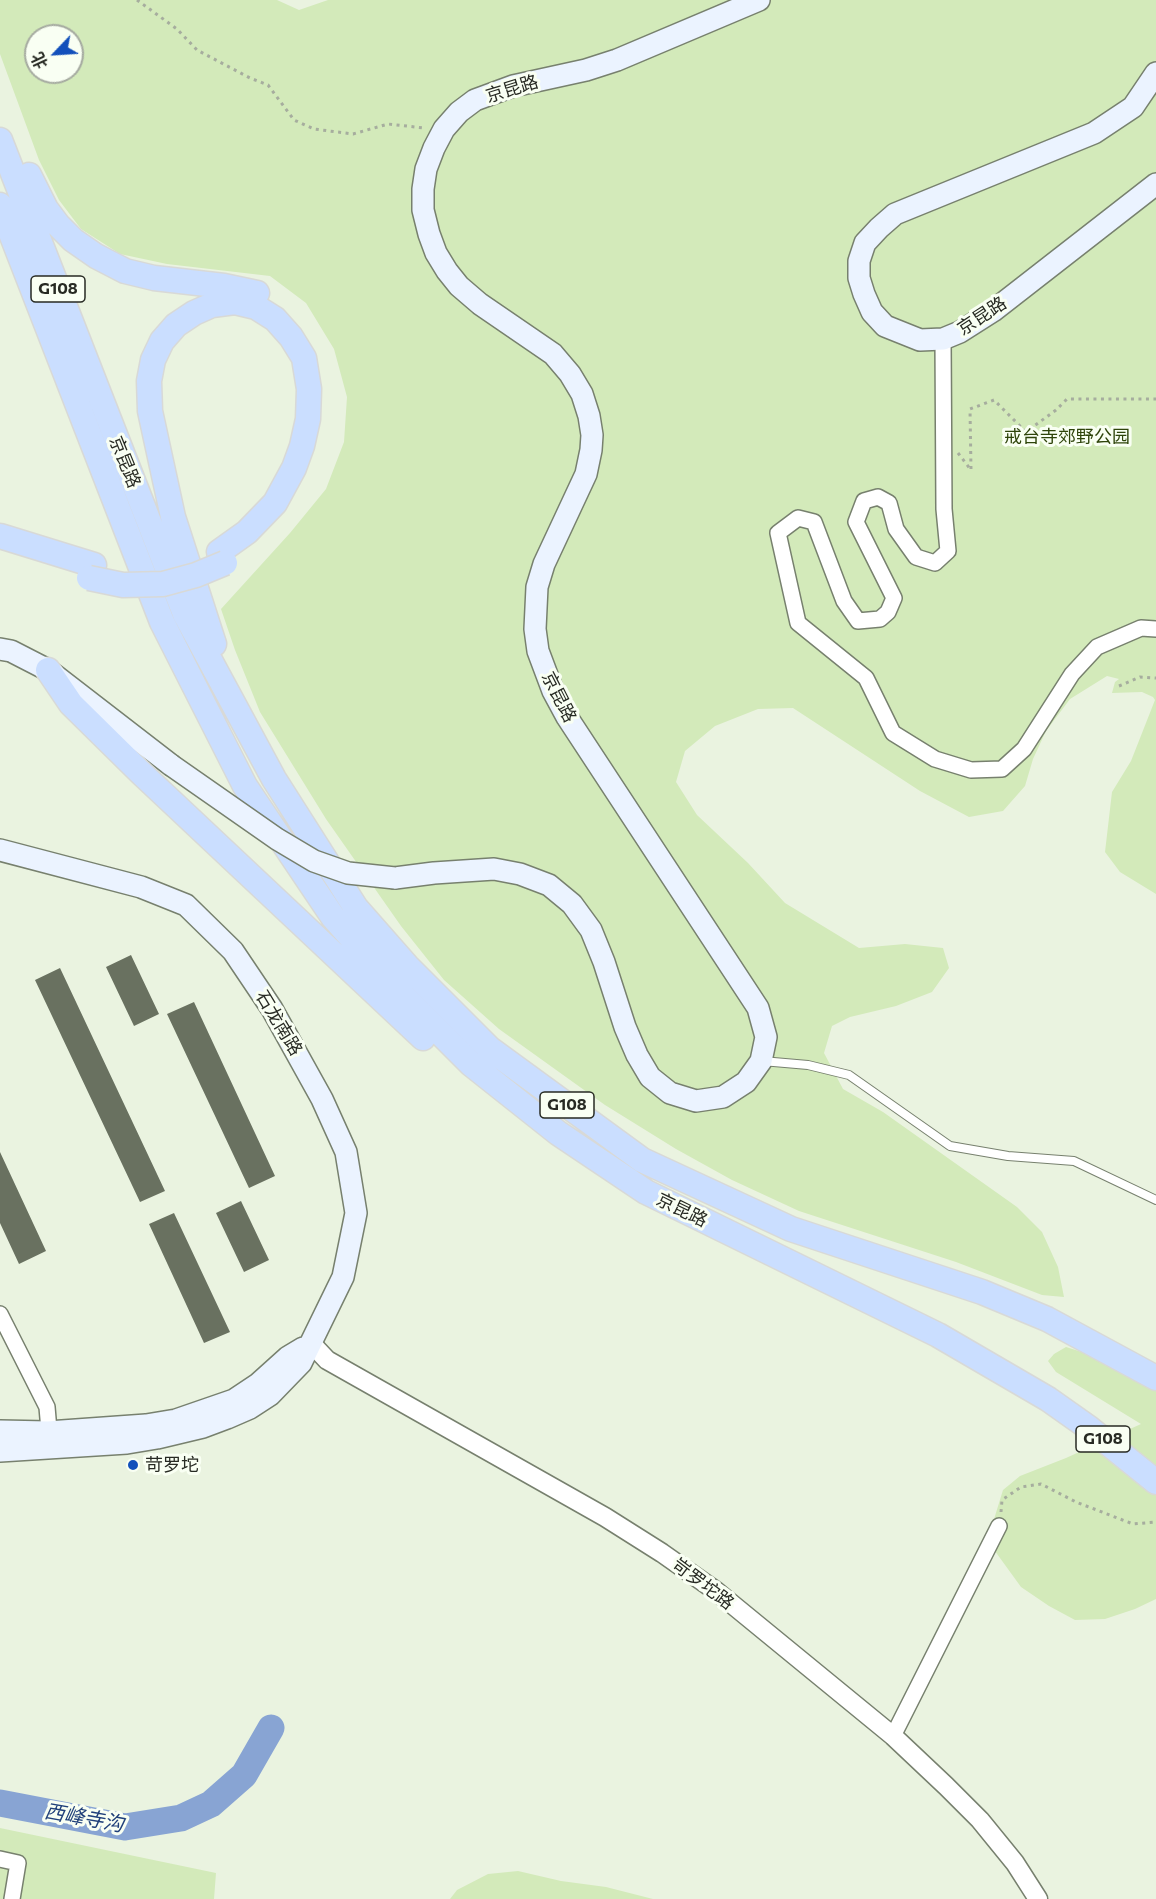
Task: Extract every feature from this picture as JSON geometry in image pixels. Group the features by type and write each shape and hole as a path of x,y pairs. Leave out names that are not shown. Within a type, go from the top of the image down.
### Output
{"highway":[{"path":"0,123 13,143 46,209 73,240 96,256 125,271 154,278 255,292 276,302 302,327 316,355 322,385 321,418 316,446 298,490 284,510 254,543 222,557"},
{"name":"京昆路","path":"0,140 185,614 274,780 356,908 406,966 490,1049 642,1160 791,1228 982,1292 1047,1319 1156,1378"},
{"name":"京昆路","path":"0,205 162,622 245,786 333,917 402,996 471,1064 558,1133 646,1192 938,1335 1048,1399 1089,1428 1156,1482"},
{"path":"0,536 123,585 163,584 196,575 222,557 275,502 294,468 302,446 308,419 309,389 304,358 291,337 275,319 256,307 235,302 212,305 194,313 176,325 162,341 153,360 149,381 150,411 173,517 232,704"},
{"path":"0,549 92,571"},
{"path":"48,670 71,704 140,772 462,1075 524,1123 558,1133"}],"main road":[{"name":"京昆路","path":"759,0 617,60 492,93 476,100 459,112 444,129 426,169 423,210 436,253 459,286 480,304 553,354 570,374 582,394 589,416 592,435 591,450 586,474 544,564 537,587 535,629 538,651 543,669 567,717 758,1008 766,1036 761,1061"},
{"name":"京昆路","path":"1156,73 1133,107 1094,133 912,205 895,214 865,243 859,261 859,278 872,312 885,326 920,340 943,339 960,332 993,311 1156,184"},
{"path":"0,649 11,651 48,670 171,765 277,839 314,861 348,873 395,879 434,873 494,870 520,874 549,885 572,904 591,930 625,1027 638,1055 650,1077 670,1093 696,1101 723,1097 746,1082 761,1061"},
{"name":"石龙南路","path":"0,850 141,887 186,905 233,951 272,1009 322,1099 346,1152 356,1213 343,1277 301,1363 270,1395 250,1408 203,1427 137,1441 49,1440 0,1431"},
{"name":"石龙南路","path":"0,1451 49,1440"}],"street":[{"path":"943,339 944,509 948,551 935,563 916,558 896,529 889,503 878,497 864,501 856,522 894,598 888,612 880,619 858,621 844,601 814,522 798,518 778,533 798,623 866,678 893,733 935,759 970,770 1002,769 1024,749 1072,674 1097,647 1141,628 1156,629"},
{"path":"0,1314 47,1407 49,1440"},
{"name":"岢罗坨路","path":"311,1343 327,1360 605,1517 716,1591 893,1736 980,1820 1015,1863 1038,1899"},
{"path":"893,1736 999,1526"},
{"path":"0,1859 18,1863 12,1899"}],"lane":[{"path":"761,1061 808,1065 849,1075 950,1146 1008,1156 1074,1161 1156,1200"}],"path":[{"path":"137,0 177,29 197,50 268,85 294,120 314,129 353,134 388,124 444,129"},
{"path":"943,432 971,471 970,409 994,400 1026,432 1067,399 1156,399"},
{"path":"1119,686 1140,677 1156,678"},
{"path":"999,1526 1002,1500 1021,1487 1041,1485 1076,1502 1133,1524 1156,1522"}],"green space":[{"name":"戒台寺郊野公园","path":"0,0 277,0 299,10 328,0 1156,0 1156,894 1120,872 1105,852 1112,792 1131,761 1155,700 1142,692 1112,693 1115,682 1119,679 1107,676 1070,699 1046,731 1033,759 1025,786 1003,811 969,817 920,791 793,708 758,709 715,726 685,751 676,782 697,815 748,863 785,903 859,948 905,944 943,948 949,968 932,992 896,1006 850,1017 832,1026 824,1053 843,1089 883,1112 1017,1207 1042,1232 1058,1267 1064,1297 1042,1295 956,1262 799,1211 732,1180 605,1105 499,1029 444,980 401,926 326,819 260,712 221,609 290,533 326,489 344,442 347,397 334,349 306,303 270,276 167,264 120,254 81,229 59,200 39,160 0,54"},
{"path":"1066,1347 1082,1352 1156,1389 1156,1599 1105,1619 1075,1620 1049,1606 1021,1587 992,1547 991,1529 1003,1490 1020,1476 1141,1424 1056,1372 1048,1361 1054,1354"},
{"path":"0,1828 216,1873 214,1899 0,1899"},
{"path":"518,1871 561,1881 606,1887 653,1899 450,1899 457,1890 488,1874"}],"building":[{"path":"131,955 159,1014 134,1026 106,967"},
{"path":"60,968 165,1191 140,1202 35,980"},
{"path":"194,1002 275,1176 249,1188 167,1014"},
{"path":"0,1152 46,1251 19,1264 0,1223"},
{"path":"241,1201 269,1260 244,1272 216,1213"},
{"path":"174,1213 230,1332 204,1343 149,1224"}],"waterway":[{"name":"西峰寺沟","path":"0,1803 125,1827 181,1818 211,1804 244,1775 271,1728"}],"place":[{"name":"苛罗坨","path":"133,1465"}]}
